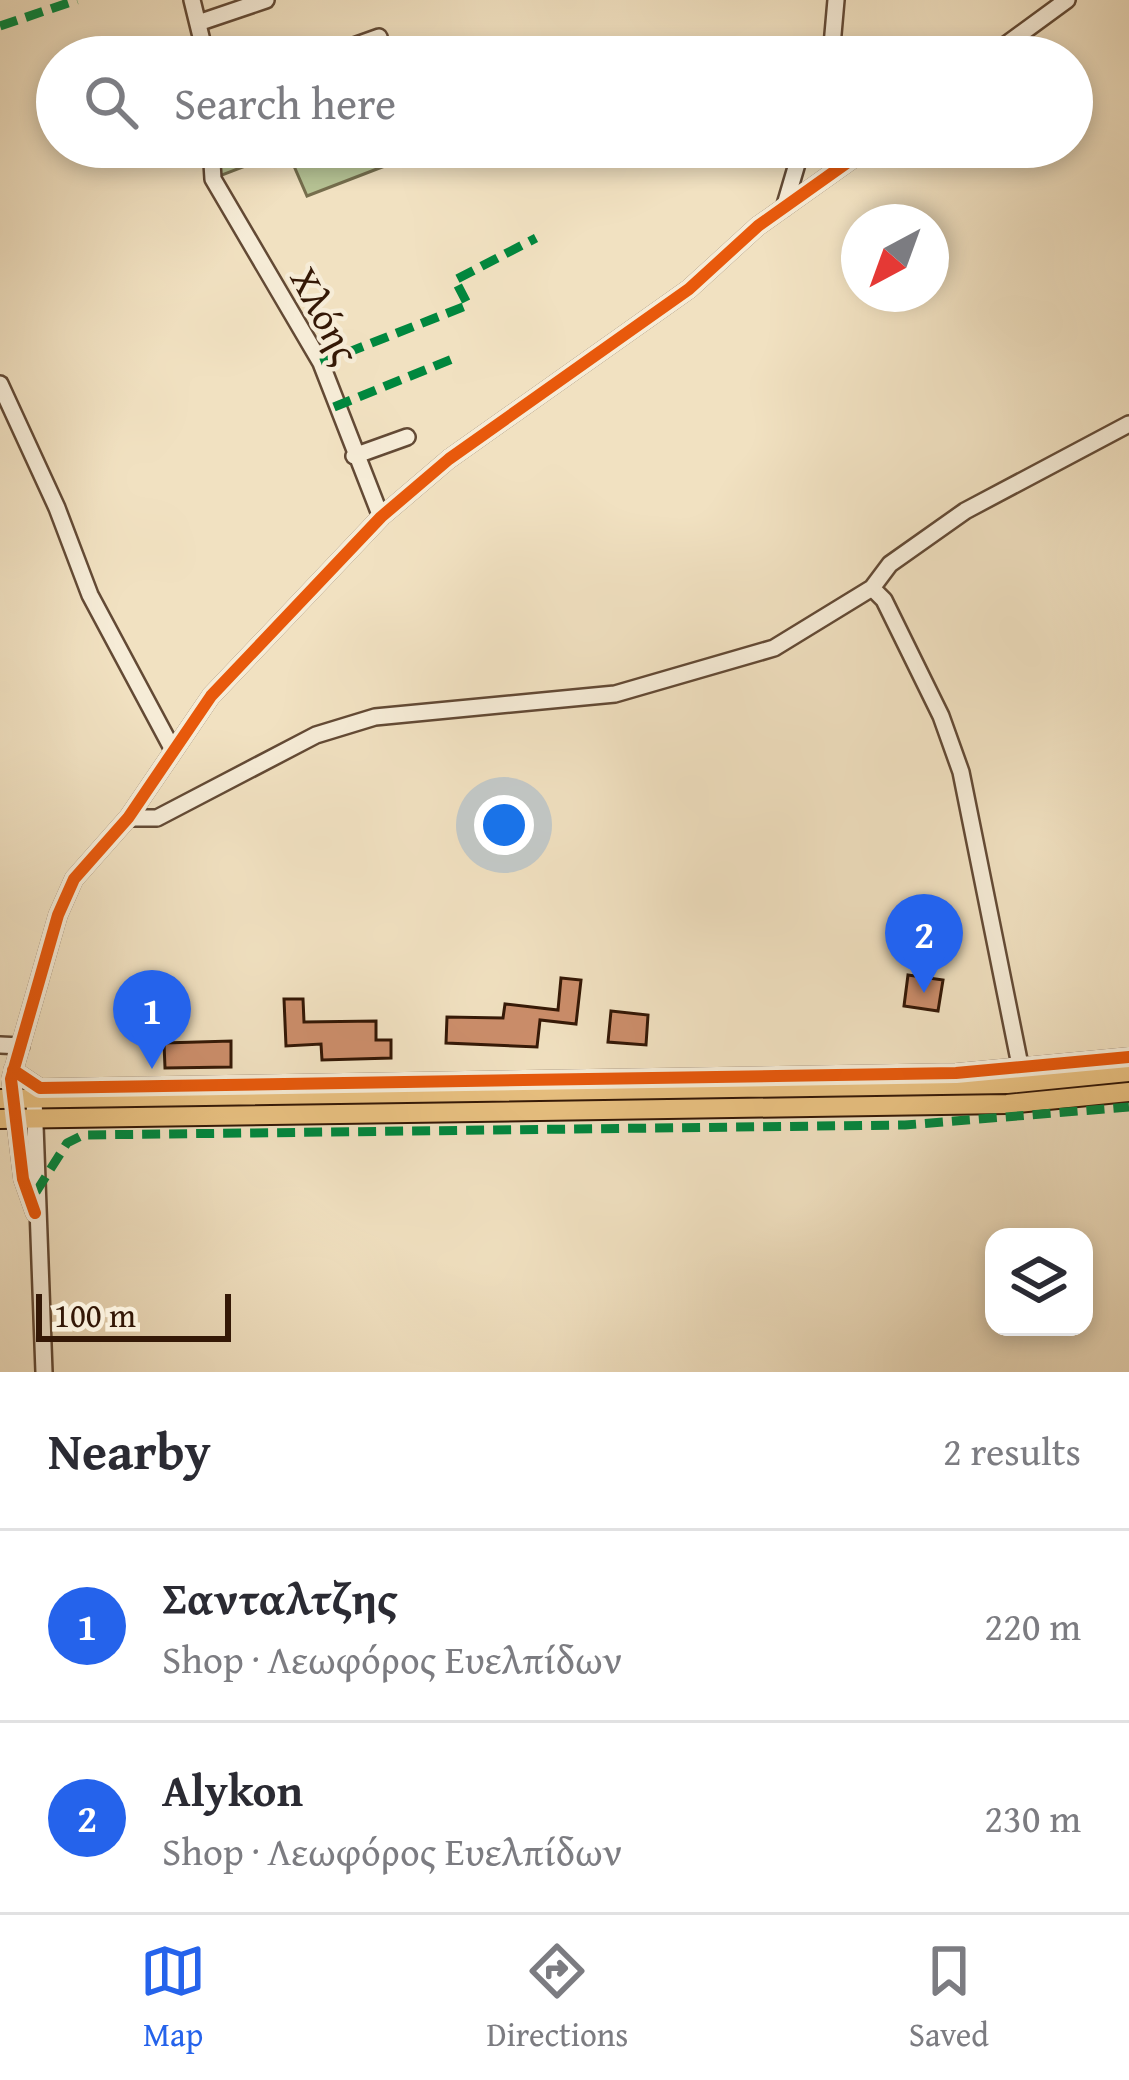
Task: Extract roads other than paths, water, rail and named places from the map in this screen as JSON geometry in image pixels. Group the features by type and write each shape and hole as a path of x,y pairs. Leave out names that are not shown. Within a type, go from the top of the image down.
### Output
{"main road":[{"path":"16,1109 1006,1084 1129,1072"},
{"path":"16,1109 1007,1105 1129,1092"}],"street":[{"path":"192,0 201,36"},
{"path":"198,23 266,0"},
{"path":"833,36 836,0"},
{"path":"1017,36 1066,0"},
{"name":"Χλόης","path":"212,168 213,179 321,363 381,517"},
{"path":"784,208 796,168"},
{"path":"44,1372 35,1213 22,1179 13,1070 74,879 128,818 211,696 381,517 449,459 689,290 784,208 840,168"},
{"path":"0,384 57,508 90,595 173,750"},
{"path":"128,818 157,818 316,735 375,717 615,694 704,673 774,648 872,587 890,564 965,511 1129,424"},
{"path":"354,456 407,437"},
{"path":"872,587 884,600 941,716 961,772 1022,1070"},
{"path":"0,1045 21,1046"},
{"path":"13,1070 40,1088 1022,1070 1129,1057"}],"place":[{"name":"Alykon","path":"924,993"},
{"name":"Σανταλτζης","path":"152,1069"}]}
